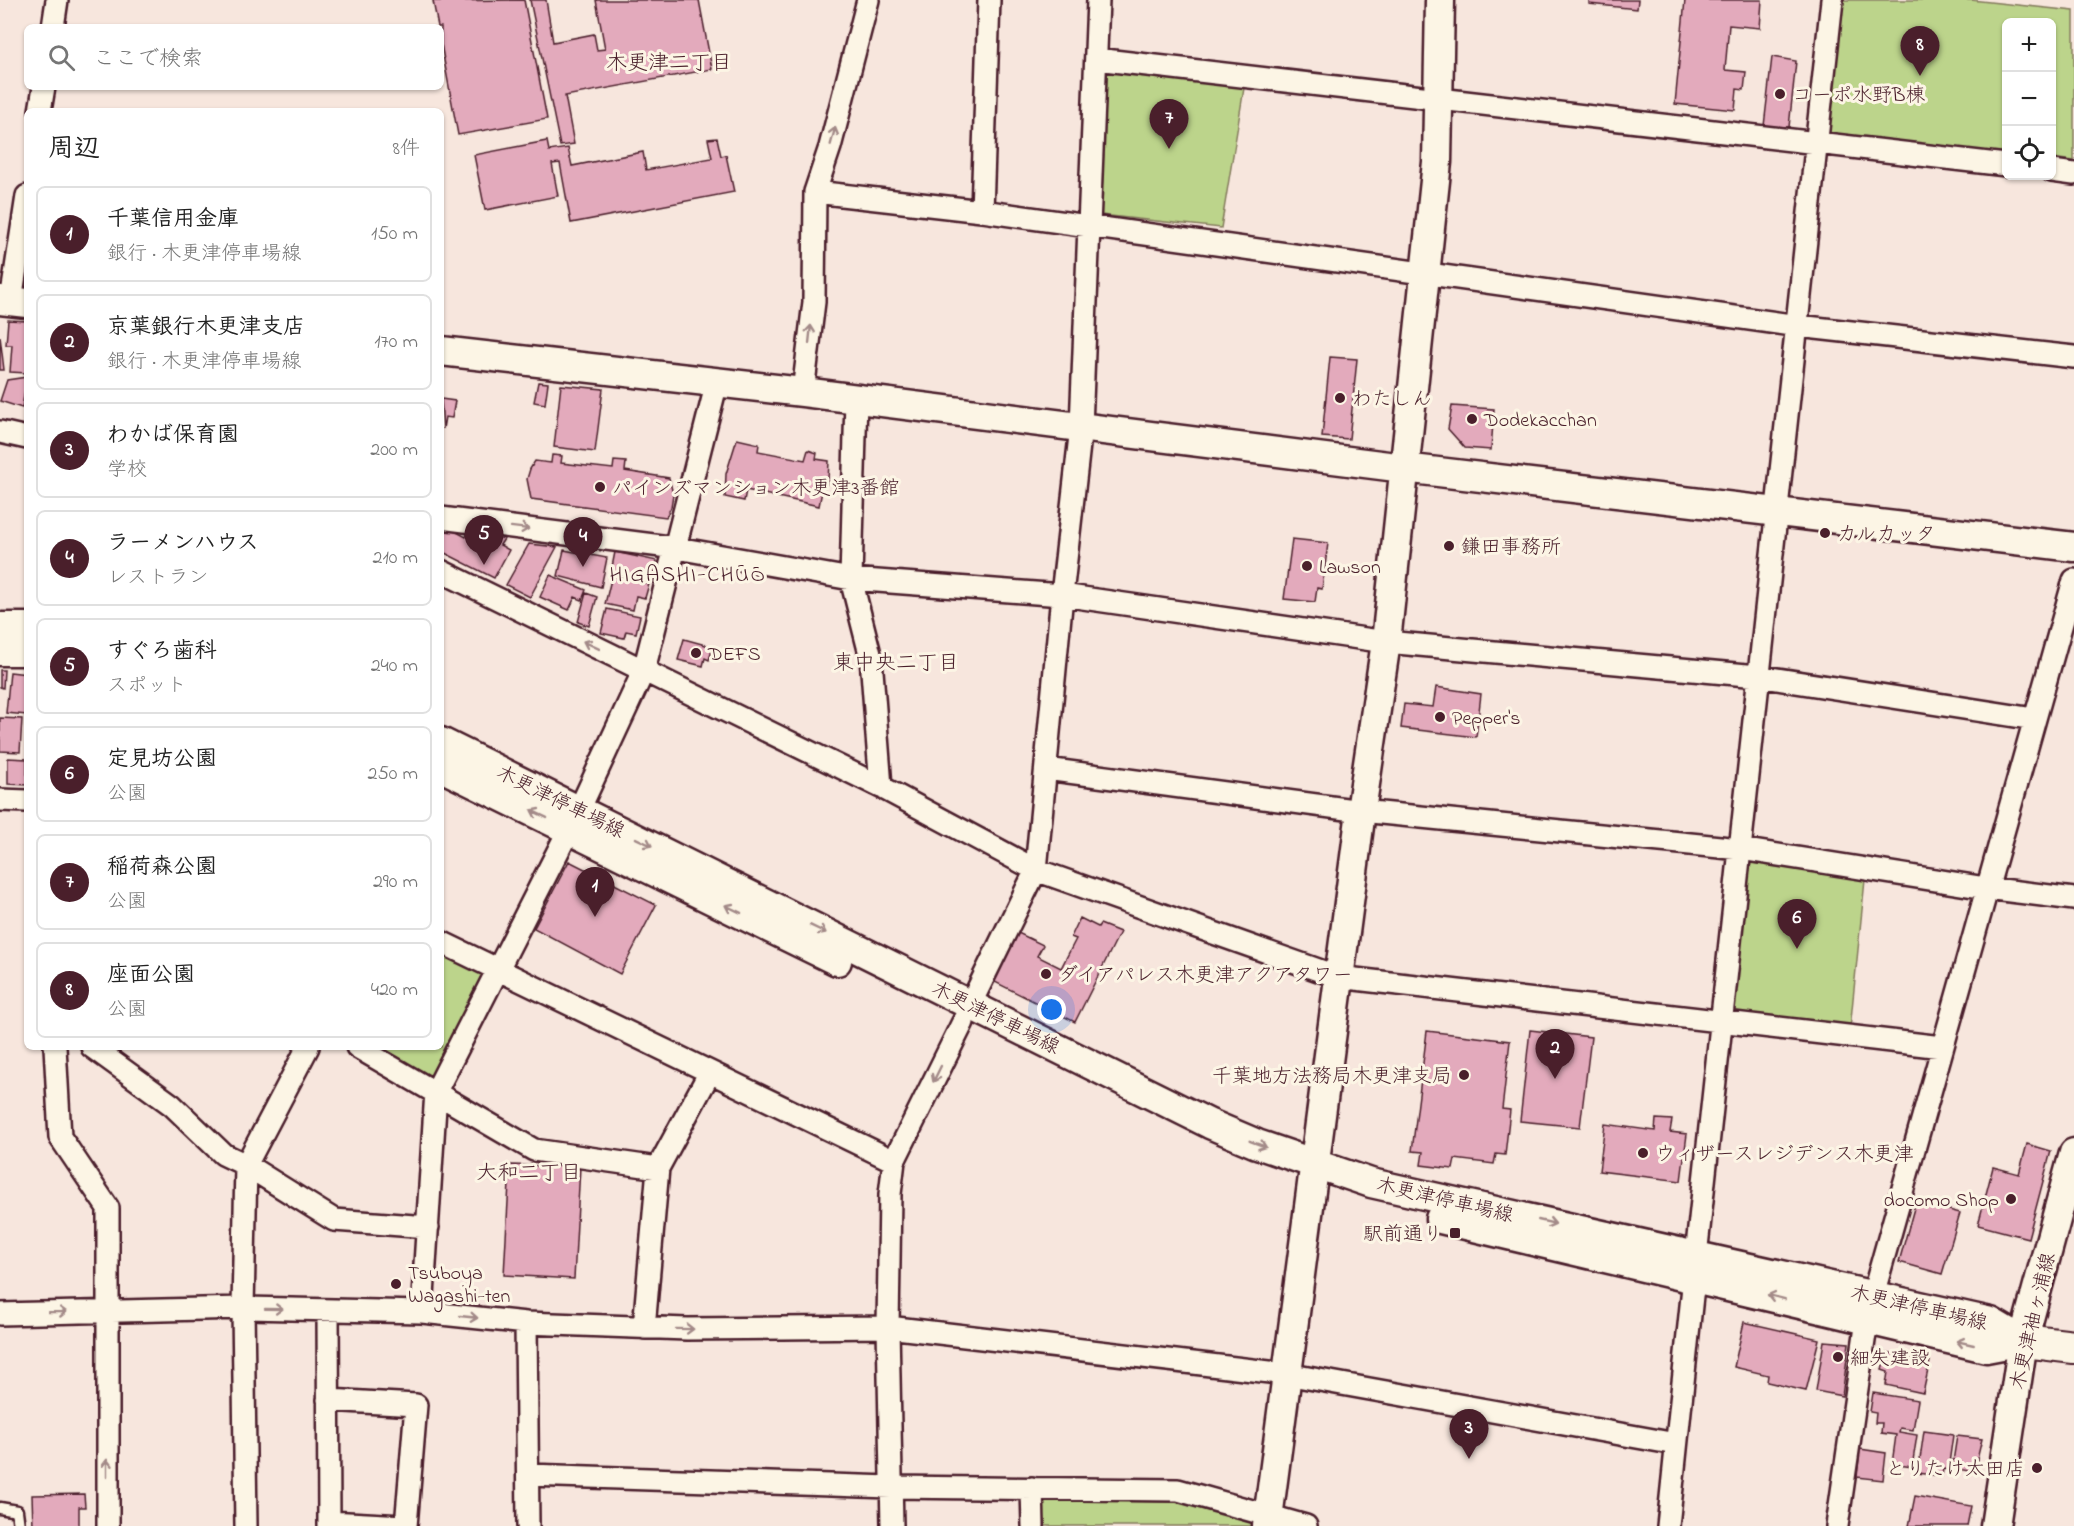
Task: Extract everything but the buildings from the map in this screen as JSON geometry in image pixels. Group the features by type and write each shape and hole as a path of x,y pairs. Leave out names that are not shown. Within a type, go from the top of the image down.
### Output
{"main road":[{"path":"2023,1341 2074,1347"}],"street":[{"path":"53,24 57,0"},
{"path":"803,392 814,302 815,192 830,147 868,0"},
{"path":"982,210 989,0"},
{"path":"892,1526 888,1327 890,1194 894,1161 1036,870 1062,595 1081,427 1098,0"},
{"path":"1268,1520 1338,977 1386,642 1437,162 1440,0"},
{"path":"1668,1526 1832,0"},
{"path":"1096,58 2002,164"},
{"path":"40,108 44,90"},
{"path":"2056,172 2074,174"},
{"path":"815,192 982,210 1798,326 2074,357"},
{"path":"13,301 24,218"},
{"path":"444,351 803,392 1404,468 1776,510 2074,547"},
{"path":"422,1312 436,1091 574,820 644,670 677,548 717,382"},
{"path":"856,399 850,579 871,658 881,787"},
{"path":"0,432 24,437"},
{"path":"444,519 677,548 850,579 1062,595 1386,642 1758,676 2034,719"},
{"path":"444,572 881,787 1036,870 1338,977 1942,1047"},
{"path":"1837,1526 1870,1308 2074,580"},
{"path":"0,627 24,627"},
{"path":"0,651 24,651"},
{"name":"木更津停車場線","path":"444,743 574,820"},
{"name":"木更津停車場線","path":"444,768 574,820 966,1013 1250,1162 1314,1173 1373,1203 1695,1266 1870,1308 1986,1348 2023,1341"},
{"path":"1046,769 1361,811 1740,849 1986,888 2074,899"},
{"path":"0,800 24,801"},
{"path":"444,943 894,1161"},
{"path":"55,1050 60,1137 108,1208 108,1526"},
{"path":"96,1050 172,1105 223,1154 246,1165 334,1220 428,1227"},
{"path":"246,1526 243,1308 246,1165 306,1050"},
{"path":"362,1050 534,1150 658,1168"},
{"path":"644,1328 658,1168 710,1072"},
{"name":"木更津袖ヶ浦線","path":"1995,1526 2023,1341 2074,1153"},
{"path":"0,1314 243,1308 422,1312 526,1323 644,1328 888,1327 1286,1374 1676,1444"},
{"path":"328,1310 328,1400 329,1524 405,1526 416,1405 328,1400"},
{"path":"526,1323 528,1526"},
{"path":"528,1475 891,1487 1178,1490 1268,1520 1306,1526"},
{"path":"1032,1488 1033,1526"}],"lane":[{"path":"0,1508 17,1510 19,1526"}],"green space":[{"path":"1841,0 1971,0 2074,11 2074,161 2056,159 2056,18 2002,18 2002,154 1831,135 1828,129"},
{"path":"1107,68 1245,82 1221,228 1101,215"},
{"path":"1746,862 1865,880 1850,1029 1728,1018"},
{"path":"444,955 486,977 434,1084 376,1050 444,1050"},
{"path":"1041,1500 1177,1502 1258,1524 1257,1526 1042,1526"}],"place":[{"name":"座面公園","path":"1920,76"},
{"name":"コーポ水野B棟","path":"1780,94"},
{"name":"稲荷森公園","path":"1169,149"},
{"name":"わたしん","path":"1340,398"},
{"name":"Dodekacchan","path":"1472,419"},
{"name":"パインズマンション木更津3番館","path":"600,487"},
{"name":"カルカッタ","path":"1825,533"},
{"name":"鎌田事務所","path":"1449,546"},
{"name":"すぐろ歯科","path":"484,565"},
{"name":"Lawson","path":"1307,566"},
{"name":"ラーメンハウス","path":"583,567"},
{"name":"DEFS","path":"696,653"},
{"name":"Pepper's","path":"1440,717"},
{"name":"千葉信用金庫","path":"595,917"},
{"name":"定見坊公園","path":"1797,949"},
{"name":"ダイアパレス木更津アクアタワー","path":"1046,974"},
{"name":"千葉地方法務局木更津支局","path":"1464,1075"},
{"name":"京葉銀行木更津支店","path":"1555,1079"},
{"name":"ウィザースレジデンス木更津","path":"1643,1153"},
{"name":"docomo Shop","path":"2011,1199"},
{"name":"駅前通り","path":"1455,1233"},
{"name":"Tsuboya Wagashi-ten","path":"396,1284"},
{"name":"細失建設","path":"1838,1357"},
{"name":"わかば保育園","path":"1469,1459"},
{"name":"とりたけ太田店","path":"2037,1468"}],"district":[{"name":"木更津二丁目","path":"669,62"},
{"name":"HIGASHI-CHŪŌ","path":"688,573"},
{"name":"東中央二丁目","path":"896,662"},
{"name":"大和二丁目","path":"529,1172"}]}
